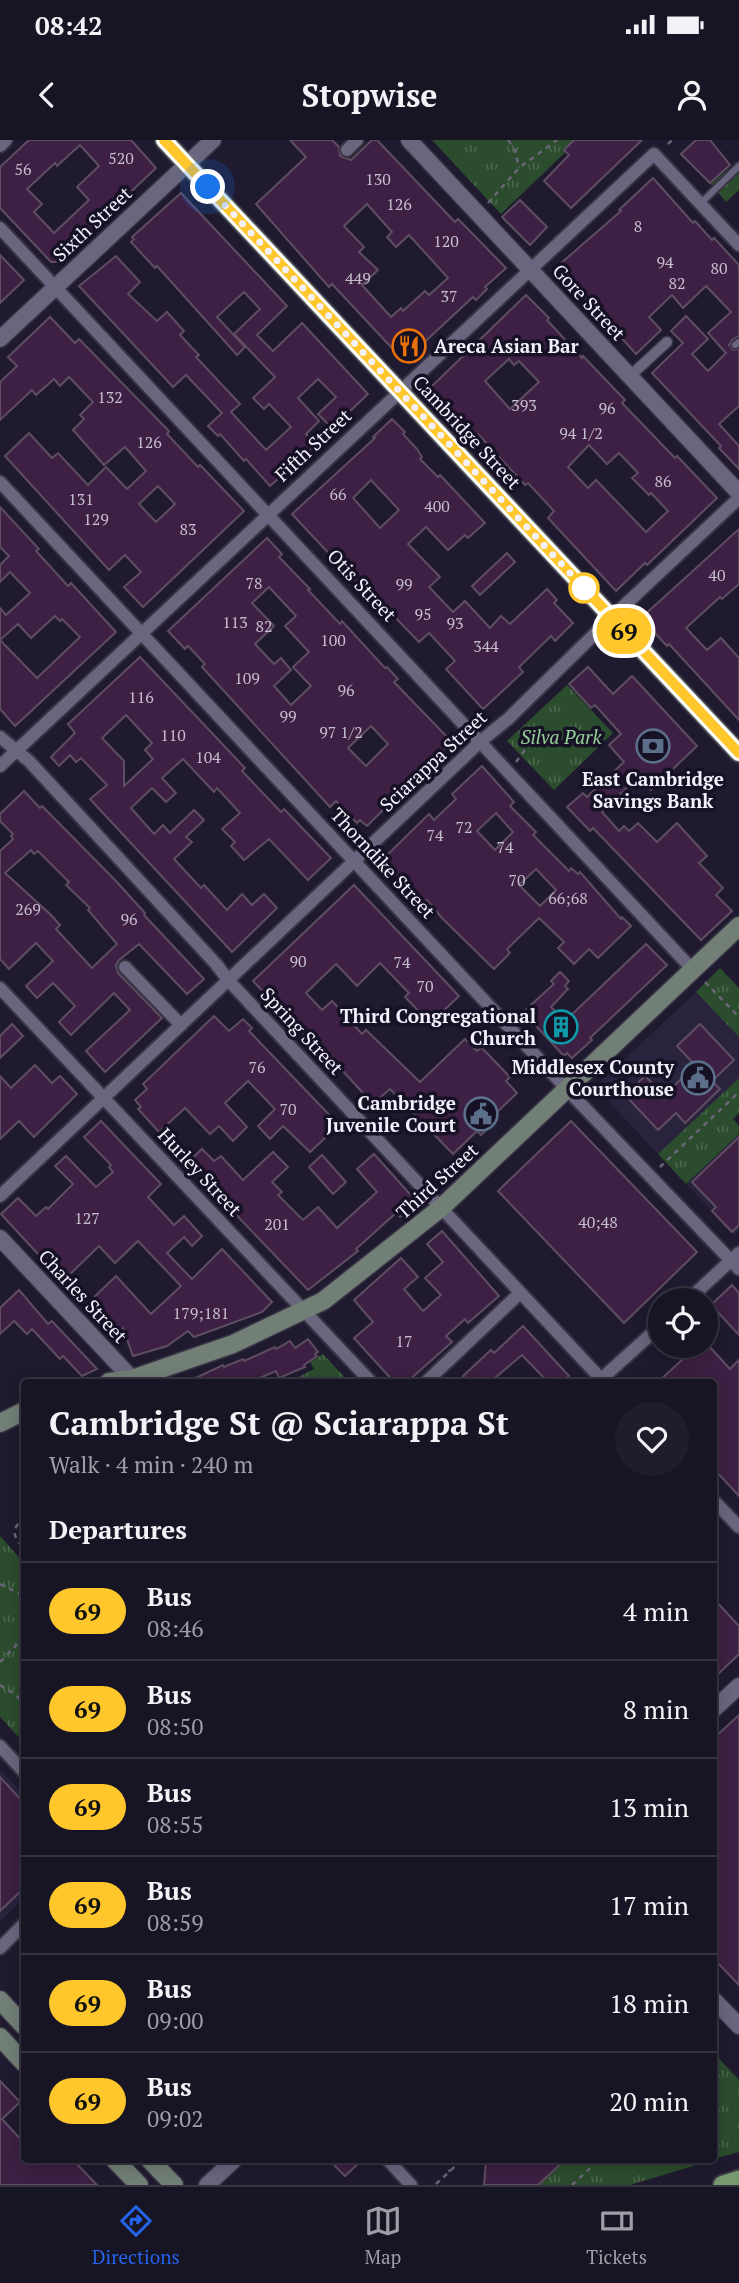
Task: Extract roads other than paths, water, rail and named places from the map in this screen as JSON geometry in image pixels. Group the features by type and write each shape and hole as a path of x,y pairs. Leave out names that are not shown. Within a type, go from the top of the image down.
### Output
{"main road":[{"name":"Cambridge Street","path":"164,140 739,753"},
{"name":"Third Street","path":"139,1379 233,1344 323,1301 442,1207 567,1088 698,975 739,926"},
{"path":"0,1423 21,1412"},
{"path":"0,2000 21,2023"},
{"path":"0,2037 21,2060"},
{"path":"118,2163 139,2185"},
{"path":"153,2163 174,2185"},
{"path":"723,2185 739,2180"}],"street":[{"path":"0,146 6,140"},
{"name":"Sixth Street","path":"0,339 213,140"},
{"path":"347,150 357,140"},
{"name":"Gore Street","path":"409,140 739,492"},
{"name":"Fifth Street","path":"0,766 654,154 700,204"},
{"path":"700,204 739,245"},
{"name":"Otis Street","path":"0,228 698,975"},
{"path":"630,376 667,342"},
{"name":"Thorndike Street","path":"0,482 650,1176 736,1261"},
{"name":"Sciarappa Street","path":"0,1196 739,498"},
{"name":"Spring Street","path":"0,737 17,750 599,1379"},
{"path":"125,967 180,1025"},
{"name":"Hurley Street","path":"0,988 368,1379"},
{"name":"Charles Street","path":"0,1238 132,1379"},
{"path":"703,1288 736,1261"},
{"path":"429,1379 520,1293"},
{"path":"603,1379 648,1337"},
{"path":"717,1504 739,1528"},
{"path":"717,1706 739,1686"},
{"path":"0,1746 21,1769"},
{"path":"0,1948 21,1927"},
{"path":"717,2003 739,2026"},
{"path":"206,2185 231,2163"},
{"path":"391,2163 411,2185"}],"lane":[{"path":"700,204 739,166"}],"place":[{"name":"Areca Asian Bar","path":"409,346"},
{"name":"East Cambridge Savings Bank","path":"653,746"},
{"name":"Third Congregational Church","path":"561,1027"},
{"name":"Middlesex County Courthouse","path":"698,1078"},
{"name":"Cambridge Juvenile Court","path":"481,1114"}],"park label":[{"name":"Silva Park","path":"561,737"}]}
